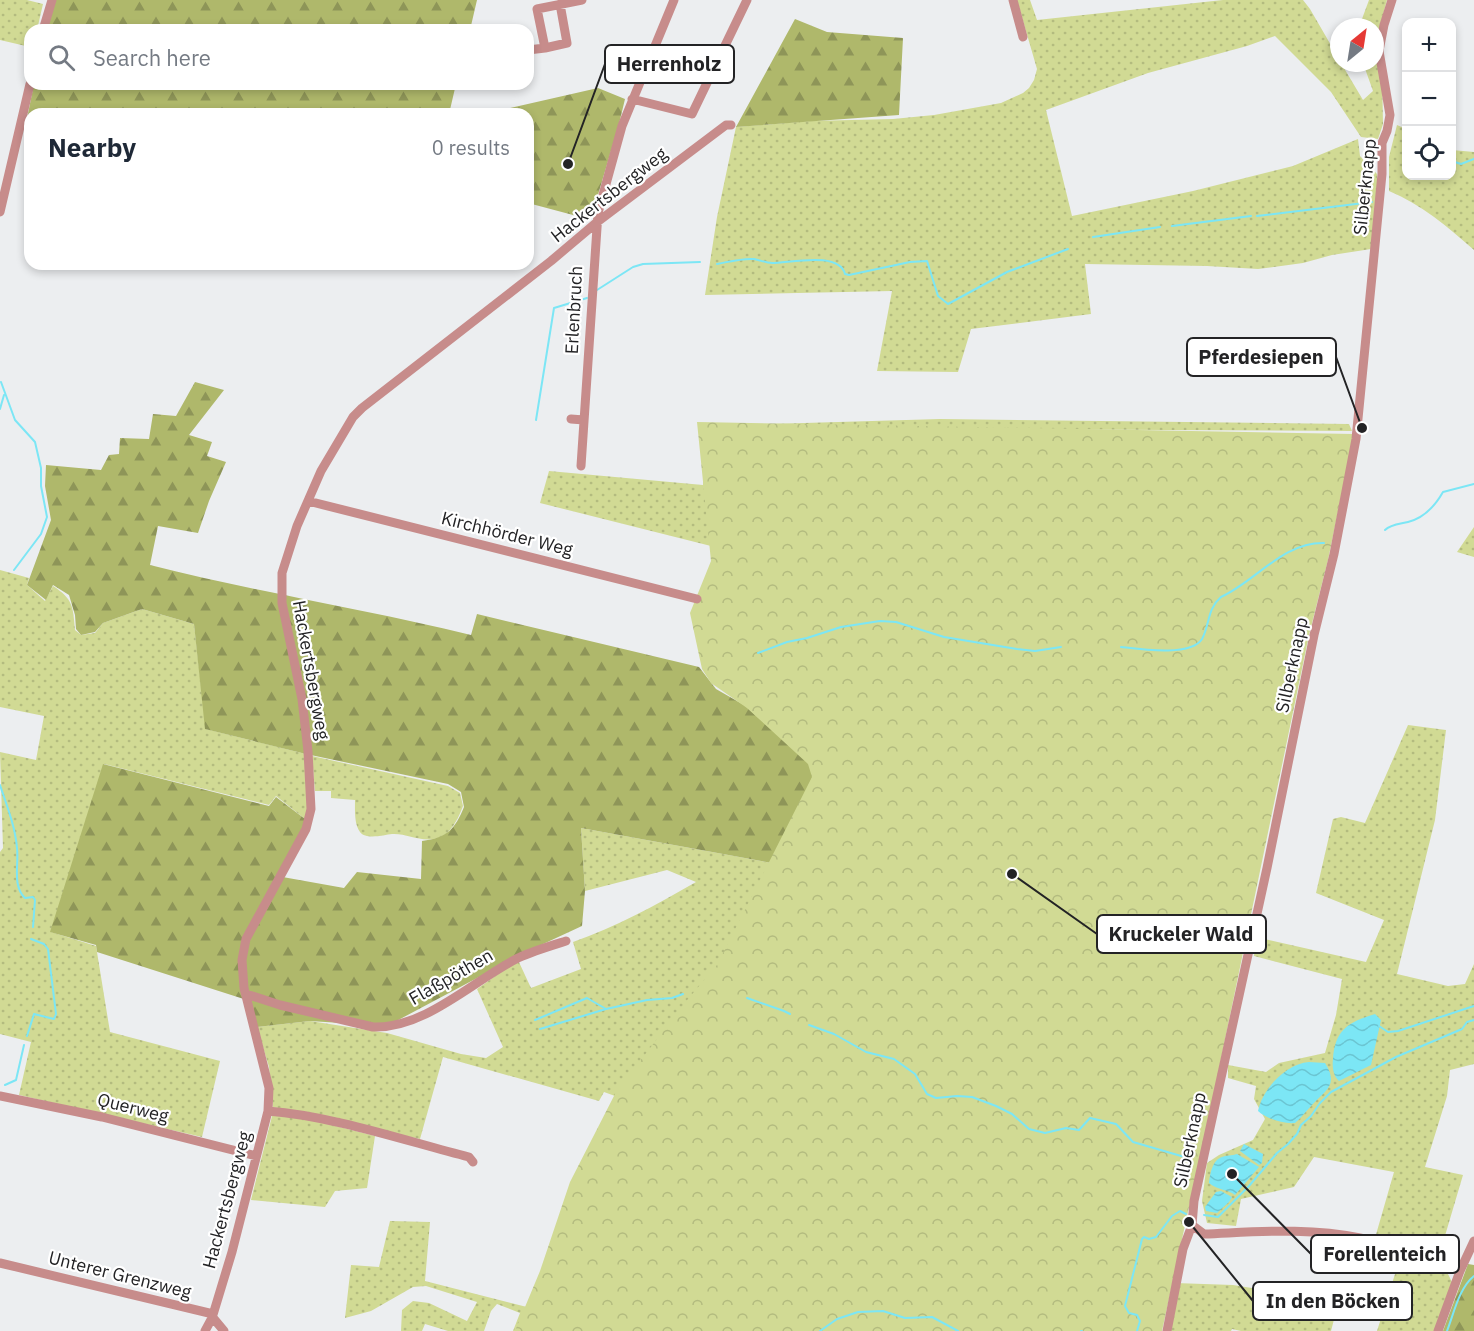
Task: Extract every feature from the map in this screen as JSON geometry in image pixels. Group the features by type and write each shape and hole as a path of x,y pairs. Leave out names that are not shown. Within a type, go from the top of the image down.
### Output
{"street":[{"path":"45,24 52,0"},
{"path":"545,48 537,9 582,0"},
{"name":"Erlenbruch","path":"581,466 596,223 617,144 632,99 674,0"},
{"path":"632,99 692,114 747,0"},
{"path":"1014,0 1023,37"},
{"name":"Silberknapp","path":"1167,1331 1183,1249 1192,1225 1194,1201 1269,857 1314,635 1334,554 1356,439 1382,174 1382,143 1390,115 1379,51 1383,25 1392,0"},
{"path":"534,49 567,43 561,4"},
{"path":"24,108 29,90"},
{"path":"0,212 24,110"},
{"name":"Hackertsbergweg","path":"205,1331 212,1318 268,1111 269,1088 242,977 246,939 306,829 311,808 302,699 282,603 282,573 297,526 321,471 353,417 362,408 527,280 596,223 728,125"},
{"path":"571,419 584,420"},
{"name":"Kirchhörder Weg","path":"308,501 697,599"},
{"name":"Flaßpöthen","path":"246,994 280,1005 373,1027 387,1028 408,1021 462,994 518,958 566,941"},
{"name":"Querweg","path":"0,1096 102,1117 256,1156"},
{"name":"Hackertsbergweg","path":"268,1111 288,1112 366,1130 469,1157 473,1162"},
{"path":"1192,1225 1204,1234 1299,1230 1343,1234 1375,1242 1460,1271"},
{"path":"1438,1331 1460,1271 1474,1241"},
{"name":"Unterer Grenzweg","path":"0,1263 209,1313 224,1331"}],"green space":[{"path":"0,0 27,0 43,4 38,24 24,24 24,46 0,40"},
{"path":"56,0 477,0 471,24 48,24"},
{"path":"1017,0 1030,0 1037,20 1223,0 1303,0 1330,43 1330,72 1346,72 1363,100 1373,91 1366,72 1382,72 1383,124 1378,139 1361,137 1331,92 1275,36 1148,73 1046,110 1072,216 1193,191 1293,166 1358,139 1360,156 1377,174 1371,249 1332,255 1303,263 1258,269 1085,264 1091,314 971,329 958,372 877,371 892,291 705,295 717,217 736,127 811,121 893,119 934,115 1001,103 1029,88 1037,69"},
{"path":"1369,0 1387,0 1382,18 1362,18"},
{"path":"795,19 827,32 903,38 899,115 736,127"},
{"path":"598,88 625,99 592,215 588,219 534,205 534,108 510,108"},
{"path":"33,90 455,90 450,108 29,108"},
{"path":"1397,125 1402,127 1402,180 1456,180 1456,150 1474,152 1474,250 1434,217 1389,191 1389,157"},
{"path":"195,382 224,390 189,435 212,442 207,456 226,462 198,533 158,526 150,565 471,635 477,614 699,667 716,689 744,705 811,765 813,776 772,863 581,828 585,891 582,926 528,951 387,1026 310,1021 257,1027 250,1001 97,952 96,945 50,932 103,764 269,806 276,797 305,819 303,829 277,876 344,888 357,872 421,879 422,841 438,838 449,831 464,807 461,792 448,784 306,754 205,729 194,624 142,609 103,623 95,632 81,635 76,629 75,615 69,595 53,585 46,600 27,585 51,520 45,486 46,465 101,470 109,455 119,454 120,438 149,439 153,414 176,416"},
{"path":"940,419 1349,424 1352,431 940,429 716,1331 513,1331 520,1313 497,1304 491,1311 484,1331 448,1331 425,1324 422,1331 401,1331 402,1310 413,1301 429,1303 467,1321 477,1302 426,1286 413,1287 371,1311 345,1318 351,1265 379,1267 390,1221 430,1222 425,1281 527,1307 615,1096 604,1092 599,1101 443,1057 420,1139 273,1107 269,1067 257,1027 310,1021 387,1033 461,1054 486,1058 503,1047 477,989 518,960 531,988 581,969 573,942 636,915 696,882 667,870 585,891 581,828 772,863 711,546 540,503 549,471 703,485 704,426"},
{"path":"697,422 1354,434 1328,560 1309,635 1162,1331 515,1331 540,1271 570,1182 616,1092 717,965 812,777 808,764 747,708 711,683 702,669 690,613 711,561"},
{"path":"1474,527 1474,557 1457,552"},
{"path":"0,570 29,578 27,585 45,601 53,586 65,595 71,604 75,630 81,635 95,633 103,623 142,609 194,624 206,729 306,754 308,806 305,819 276,796 269,805 104,764 51,932 96,946 110,1032 220,1061 202,1137 19,1095 31,1042 0,1034 0,852 3,848 0,752 36,760 44,716 0,707"},
{"path":"1408,725 1446,730 1435,820 1397,974 1448,986 1465,984 1474,964 1474,1064 1450,1070 1447,1096 1425,1167 1463,1175 1439,1256 1375,1238 1394,1172 1314,1157 1294,1187 1241,1199 1236,1226 1207,1223 1202,1201 1207,1163 1253,1140 1265,1119 1254,1099 1256,1086 1228,1078 1228,1065 1266,1072 1279,1063 1325,1053 1336,1015 1342,979 1254,956 1256,937 1366,962 1384,920 1316,893 1333,819 1341,817 1365,823"},
{"path":"312,756 448,786 460,793 463,806 450,830 438,838 426,839 398,834 366,836 360,832 357,825 355,800 331,798 331,791 315,791"},
{"path":"289,1114 375,1136 367,1188 335,1191 325,1207 251,1200 272,1116"},
{"path":"1401,1255 1447,1272 1452,1282 1435,1331 1377,1331"},
{"path":"1468,1264 1474,1265 1474,1331 1443,1331"},
{"path":"1175,1283 1233,1285 1282,1293 1280,1304 1338,1304 1331,1331 1241,1331 1232,1329 1231,1331 1165,1331"}],"water":[{"path":"1375,1014 1381,1020 1371,1065 1339,1081 1334,1074 1333,1062 1334,1049 1340,1034 1358,1020"},
{"path":"1309,1062 1325,1063 1331,1082 1326,1091 1295,1123 1270,1119 1258,1111 1270,1086 1284,1072"},
{"path":"1244,1144 1263,1154 1262,1163 1259,1165 1240,1151"},
{"path":"1237,1154 1259,1167 1235,1195 1209,1183 1216,1161 1224,1156"},
{"path":"1221,1191 1232,1197 1229,1202 1217,1213 1206,1211 1205,1207 1216,1192"}],"waterway":[{"path":"1456,162 1461,164 1474,159"},
{"path":"1257,216 1372,202"},
{"path":"1172,226 1251,216"},
{"path":"1093,237 1160,227"},
{"path":"717,264 749,259 768,263 824,260 841,267 845,274 849,275 910,262 927,261 938,296 948,304 1007,272 1068,249"},
{"path":"597,290 633,267 643,264 700,262"},
{"path":"536,420 554,308 587,298"},
{"path":"1,382 15,420 35,442 41,468 41,486 47,517 41,534 14,570"},
{"path":"0,409 4,395"},
{"path":"1385,530 1424,514 1433,507 1443,492 1474,484"},
{"path":"1121,647 1176,650 1196,645 1202,639 1213,607 1221,597 1283,555 1309,544 1324,543"},
{"path":"758,653 787,642 841,627 880,621 896,622 944,637 1017,649 1035,651 1061,647"},
{"path":"0,785 16,840 19,887 25,898 33,897 35,900 33,927"},
{"path":"27,1036 34,1014 54,1019 56,1014 48,949 44,944 31,939"},
{"path":"540,1029 606,1009 647,1000 672,998 683,994"},
{"path":"535,1020 587,998 606,1009"},
{"path":"747,998 790,1014"},
{"path":"1379,1026 1388,1032 1398,1031 1474,1006"},
{"path":"1204,1215 1218,1217 1288,1144 1301,1125 1331,1092 1396,1057 1462,1029 1467,1022 1474,1020"},
{"path":"809,1025 834,1034 866,1052 894,1059 915,1074 927,1094 936,1098 972,1097 1012,1114 1029,1129 1045,1133 1066,1128 1079,1130 1090,1118 1116,1124 1133,1142 1188,1158"},
{"path":"5,1085 16,1080 24,1045"},
{"path":"1137,1331 1140,1321 1137,1315 1129,1313 1125,1306 1142,1239 1156,1237 1172,1216 1180,1211 1186,1214"},
{"path":"1447,1331 1464,1287 1474,1276"},
{"path":"820,1331 837,1319 858,1312 883,1311 905,1318 932,1317 958,1331"}],"place":[{"name":"Herrenholz","path":"568,164"},
{"name":"Pferdesiepen","path":"1362,428"},
{"name":"Kruckeler Wald","path":"1012,874"},
{"name":"Forellenteich","path":"1232,1174"},
{"name":"In den Böcken","path":"1189,1222"}]}
